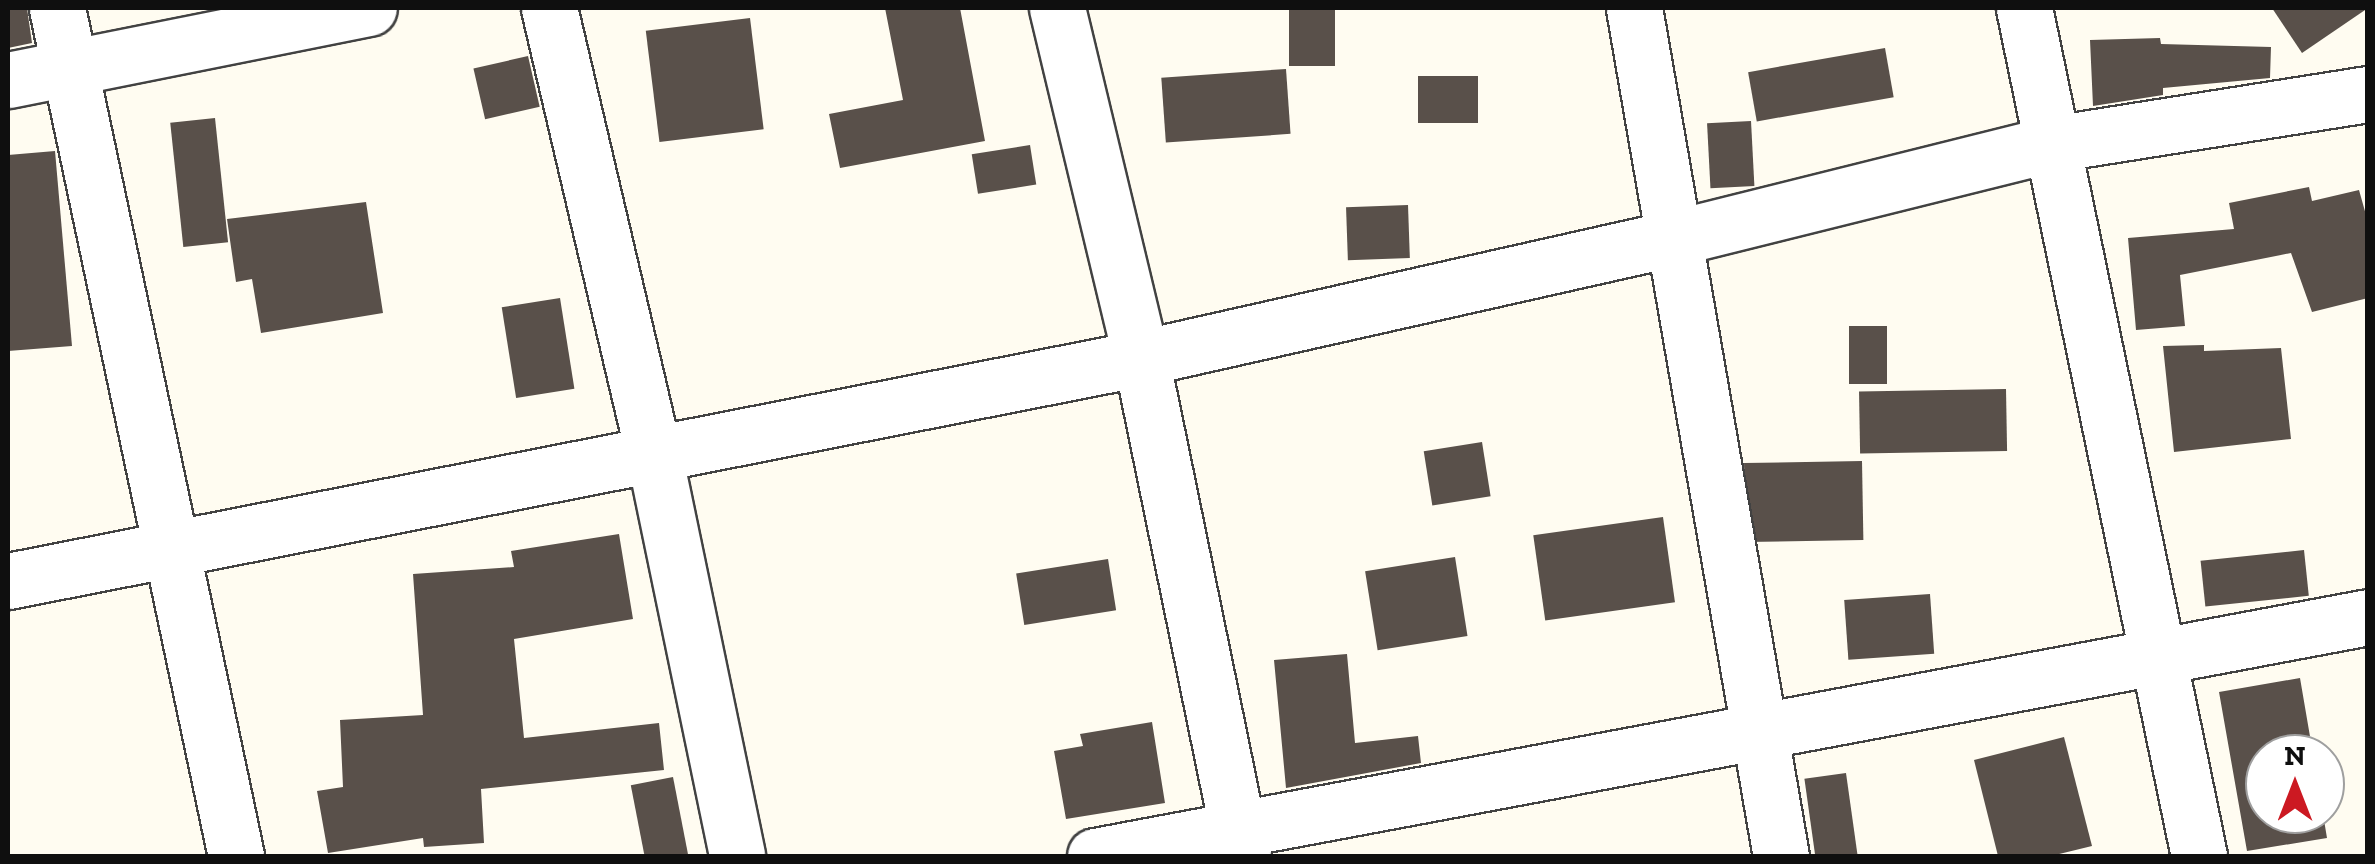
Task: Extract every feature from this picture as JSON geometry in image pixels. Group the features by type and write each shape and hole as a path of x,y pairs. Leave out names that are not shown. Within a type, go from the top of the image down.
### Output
{"street":[{"path":"57,8 236,856"},
{"path":"8,80 368,8"},
{"path":"549,8 654,454 737,856"},
{"path":"1057,8 1141,358 1240,842"},
{"path":"1634,8 1781,856"},
{"path":"2024,8 2199,856"},
{"path":"8,581 1141,358 1674,238 2052,144 2368,94"},
{"path":"1095,856 1240,842 1760,730 2368,617"}],"building":[{"path":"8,8 27,8 32,43 8,48"},
{"path":"885,8 960,8 985,141 840,168 829,114 903,100"},
{"path":"1289,8 1335,8 1335,66 1289,66"},
{"path":"2272,8 2368,8 2302,53"},
{"path":"750,18 764,129 659,142 646,31"},
{"path":"2160,38 2161,44 2271,47 2270,78 2163,88 2163,95 2093,106 2090,40"},
{"path":"1885,48 1894,97 1757,121 1748,72"},
{"path":"528,56 540,107 485,119 473,69"},
{"path":"1286,69 1291,134 1166,143 1161,78"},
{"path":"1418,76 1478,76 1478,123 1418,123"},
{"path":"215,118 228,242 183,247 170,123"},
{"path":"1751,121 1754,186 1710,188 1707,123"},
{"path":"1030,145 1036,185 978,194 972,154"},
{"path":"55,151 72,346 8,351 8,155"},
{"path":"2309,187 2312,201 2359,190 2368,222 2368,298 2312,312 2291,253 2180,275 2185,326 2136,330 2128,238 2234,229 2229,203"},
{"path":"366,202 383,313 261,333 252,279 236,282 227,219"},
{"path":"1408,205 1410,258 1348,260 1346,207"},
{"path":"560,298 574,389 516,398 502,307"},
{"path":"1849,326 1887,326 1887,384 1849,384"},
{"path":"2204,345 2204,351 2281,348 2291,439 2174,452 2163,346"},
{"path":"2006,389 2007,451 1860,454 1859,392"},
{"path":"1482,442 1491,496 1432,506 1424,451"},
{"path":"1862,461 1863,540 1745,542 1744,463"},
{"path":"1663,517 1675,602 1545,620 1533,535"},
{"path":"619,534 633,619 514,639 524,738 659,723 664,770 481,789 484,843 424,847 423,838 328,853 317,791 343,787 340,720 423,715 413,574 514,567 511,551"},
{"path":"2304,550 2309,596 2205,607 2201,561"},
{"path":"1455,557 1468,636 1378,650 1365,571"},
{"path":"1108,559 1116,610 1024,625 1016,574"},
{"path":"1930,594 1934,654 1848,660 1844,600"},
{"path":"1347,654 1355,743 1418,736 1421,763 1286,788 1274,660"},
{"path":"2300,678 2310,734 2245,734 2245,834 2326,834 2327,838 2247,851 2219,692"},
{"path":"1152,722 1165,803 1066,819 1054,751 1083,746 1080,734"},
{"path":"2064,737 2092,846 2051,856 1998,856 1974,760"},
{"path":"1846,773 1858,856 1815,856 1804,779"},
{"path":"673,777 688,856 645,856 631,785"}]}
